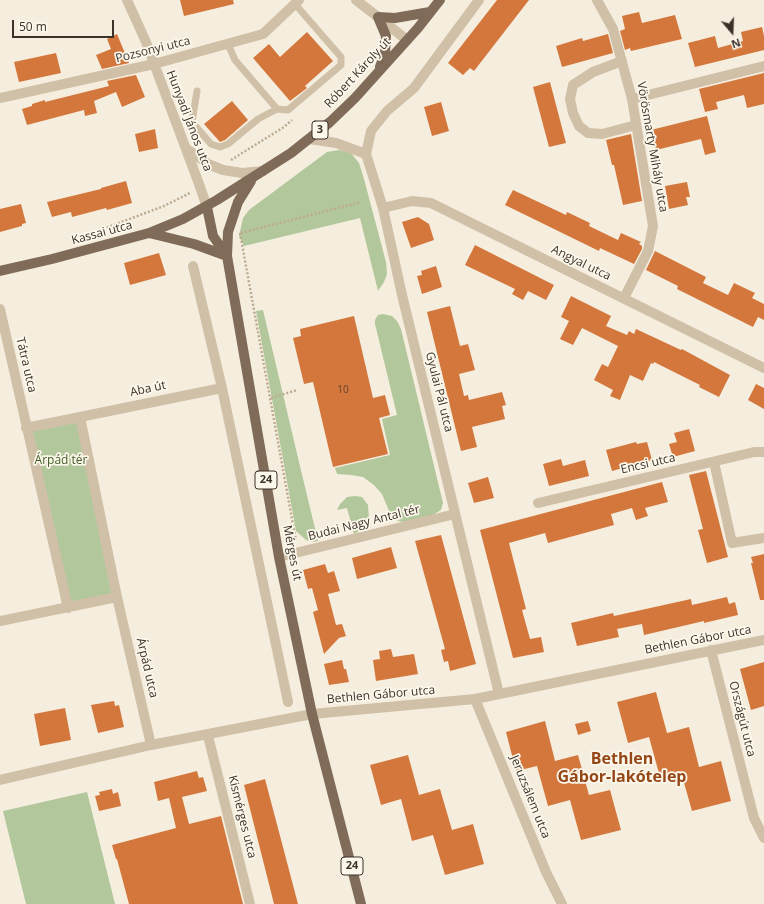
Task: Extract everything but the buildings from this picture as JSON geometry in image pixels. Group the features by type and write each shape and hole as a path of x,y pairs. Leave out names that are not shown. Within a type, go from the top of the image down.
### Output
{"main road":[{"name":"Róbert Károly út","path":"207,207 253,179 330,122 355,98 407,40 440,0"},
{"path":"379,70 385,53 386,36 378,17 395,18 430,12"},
{"path":"149,234 194,244 227,256 228,232 238,202 253,179"},
{"name":"Kassai utca","path":"0,271 149,234 207,207"},
{"name":"Mérges út","path":"207,207 213,236 227,256 280,558 312,714 362,904"}],"street":[{"name":"Hunyadi János utca","path":"127,0 187,149 207,207"},
{"path":"356,0 407,40"},
{"path":"309,139 336,143 366,154 371,131 387,111 414,88 479,0"},
{"name":"Vörösmarty Mihály utca","path":"597,0 613,29 632,99 653,226 648,251 624,298"},
{"name":"Pozsonyi utca","path":"0,98 154,64 263,34 297,2"},
{"path":"622,61 593,72 573,85 570,99 573,113 579,126 588,133 602,134 636,125"},
{"path":"632,99 764,66"},
{"path":"187,149 208,164 223,170 242,173 263,171"},
{"name":"Gyulai Pál utca","path":"366,154 383,208 402,295 499,694"},
{"name":"Angyal utca","path":"383,208 412,201 431,203 764,368"},
{"path":"193,266 222,388 288,702"},
{"name":"Tátra utca","path":"0,309 26,428"},
{"name":"Aba út","path":"80,417 222,388"},
{"path":"0,621 68,608 117,597 80,417 26,428 68,608"},
{"name":"Encsi utca","path":"538,503 754,452 764,452"},
{"path":"714,462 732,543 764,538"},
{"name":"Budai Nagy Antal tér","path":"280,558 455,514"},
{"name":"Árpád utca","path":"117,597 151,746"},
{"name":"Bethlen Gábor utca","path":"0,780 151,746 208,736 312,714 475,699 764,640"},
{"name":"Országút utca","path":"711,650 764,838"},
{"name":"Jeruzsálem utca","path":"475,699 546,872 562,904"},
{"name":"Kismérges utca","path":"208,736 250,904"}],"lane":[{"path":"197,91 192,122 211,144 220,147 228,144 258,119 277,109 288,110 341,65 341,57 297,2"},
{"path":"228,44 235,60 277,109"}],"path":[{"path":"103,229 164,206 188,194 199,184"},
{"path":"228,232 241,233 360,202"},
{"path":"241,233 299,553"},
{"path":"271,398 297,390"}],"green space":[{"path":"339,150 351,153 359,163 364,179 386,262 387,274 378,291 360,218 244,246 239,236 243,218 249,210 327,152"},
{"path":"263,310 318,541 312,542 306,540 296,531 256,311"},
{"path":"383,314 392,316 397,321 401,329 443,503 441,510 431,516 402,522 393,519 382,494 374,485 363,477 337,474 335,468 390,455 382,419 397,415 375,324 375,320 378,315"},
{"name":"Árpád tér","path":"77,422 114,596 70,605 29,430"},
{"path":"347,497 362,497 368,505 369,519 365,527 354,534 347,508 337,510 340,504"},
{"path":"87,792 115,904 26,904 3,811"}],"district":[{"name":"Bethlen Gábor-lakótelep","path":"622,768"}]}
